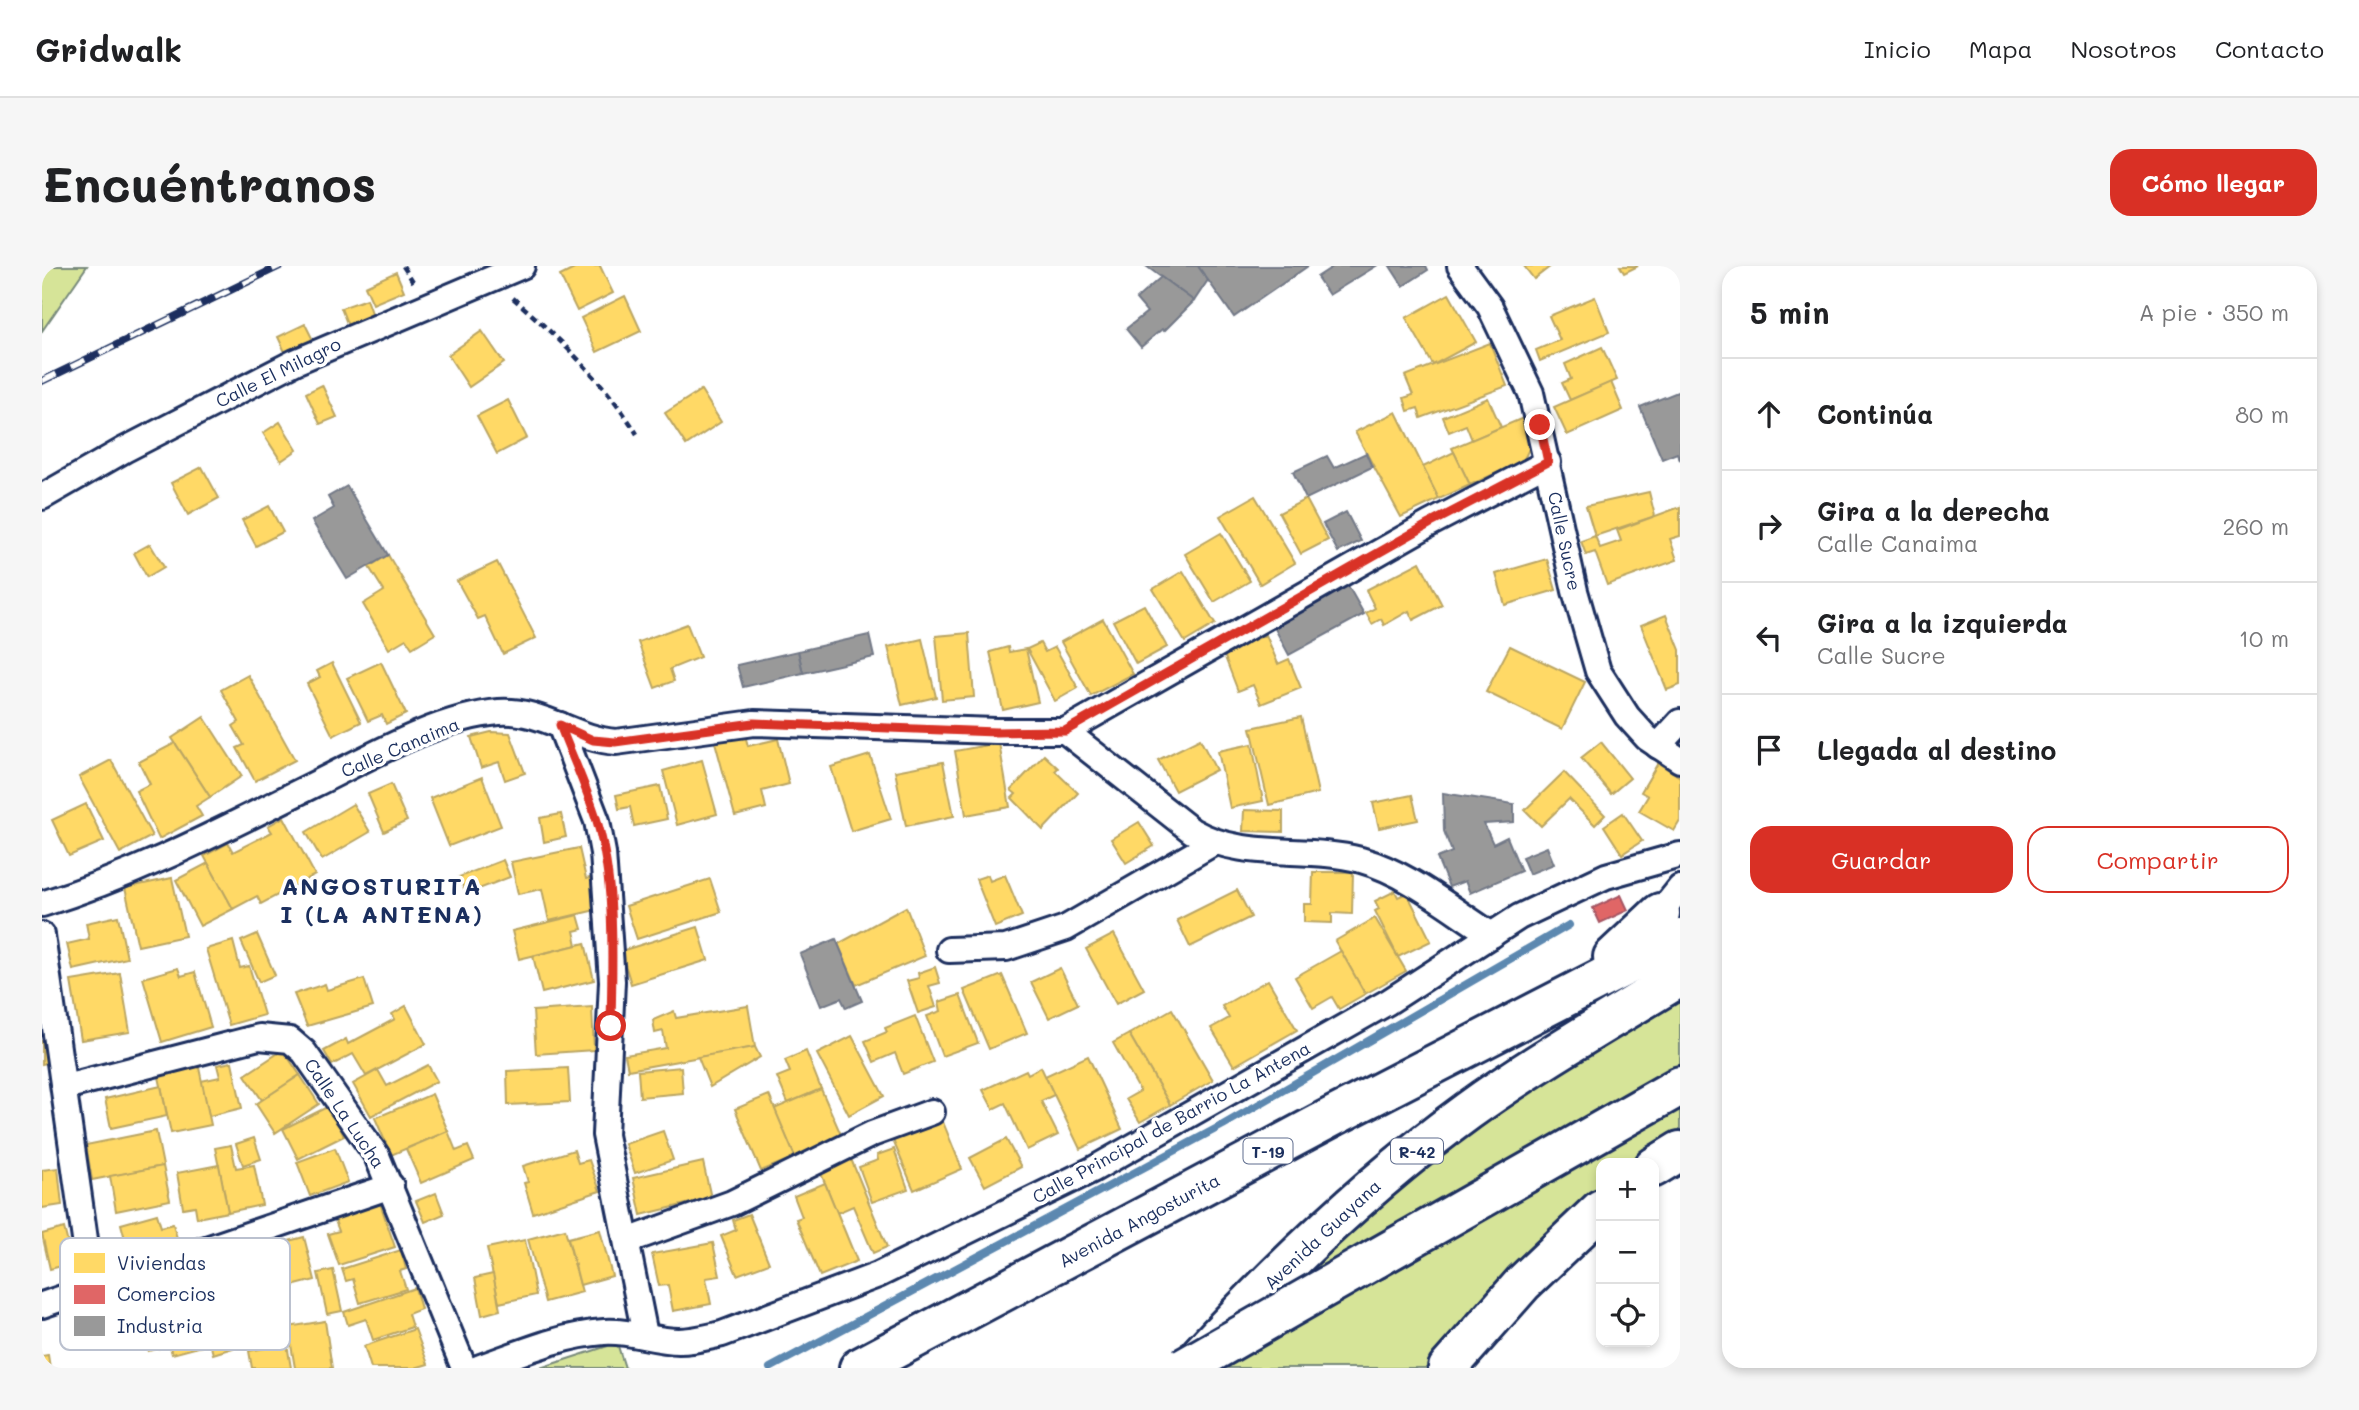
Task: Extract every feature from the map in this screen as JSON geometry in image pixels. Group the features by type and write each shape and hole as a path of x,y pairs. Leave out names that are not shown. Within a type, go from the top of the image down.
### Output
{"main road":[{"name":"Avenida Angosturita","path":"859,1368 1552,1003 1673,913"},
{"name":"Avenida Guayana","path":"1186,1368 1323,1228 1373,1185 1522,1074 1680,977"},
{"path":"1186,1368 1680,1086"},
{"path":"1659,1164 1680,1151"},
{"path":"1448,1368 1522,1283 1596,1214"}],"street":[{"name":"Calle El Milagro","path":"42,497 124,450 295,362 522,266"},
{"name":"Calle Sucre","path":"1468,269 1520,367 1534,404 1575,591 1598,671 1627,716 1658,746 1680,760"},
{"name":"Calle Canaima","path":"44,897 140,871 387,748 435,729 476,716 500,712 526,712 593,740 615,742 754,723 996,732 1065,731 1429,524 1548,462"},
{"path":"1658,746 1680,722"},
{"path":"560,725 597,821 606,875 612,981 605,1135 645,1335"},
{"path":"1065,731 1192,831 1213,843 1238,849 1336,855 1362,860 1418,888 1492,935"},
{"path":"949,950 1006,948 1066,928 1213,843"},
{"name":"Calle Principal de Barrio La Antena","path":"478,1368 576,1336 604,1332 678,1341 722,1334 890,1269 1092,1170 1388,1002 1519,917 1586,884 1680,855"},
{"path":"42,935 85,1238"},
{"name":"Calle La Lucha","path":"65,1087 259,1037 290,1040 304,1052 377,1156 464,1368"},
{"path":"627,1241 732,1203 872,1134 932,1112"},
{"path":"240,1238 391,1186"},
{"path":"42,1305 60,1299"}],"path":[{"path":"498,278 512,298 540,322 600,385 637,434"}],"green space":[{"path":"42,266 87,266 42,331"},
{"path":"1680,977 1680,1151 1659,1161 1659,1158 1596,1158 1596,1214 1448,1368 1188,1368 1323,1228"},
{"path":"617,1343 625,1368 540,1368"}],"building: Viviendas":[{"path":"580,266 600,266 613,293 577,311 560,276"},
{"path":"1524,266 1551,266 1534,279"},
{"path":"1620,266 1638,266 1624,273"},
{"path":"396,272 404,291 373,304 365,286"},
{"path":"1449,294 1476,342 1433,365 1406,318"},
{"path":"625,296 641,331 597,352 581,318"},
{"path":"1595,297 1609,332 1540,361 1536,350 1560,340 1549,316"},
{"path":"367,299 373,316 348,326 341,308"},
{"path":"305,324 313,340 285,352 278,337"},
{"path":"482,331 504,363 469,387 448,355"},
{"path":"1490,343 1507,386 1421,418 1418,408 1408,411 1404,398 1413,395 1405,376"},
{"path":"1602,347 1617,380 1570,400 1562,383 1571,379 1565,364"},
{"path":"1611,382 1623,410 1567,435 1554,407"},
{"path":"322,385 337,417 320,424 306,393"},
{"path":"701,390 721,422 686,445 665,413"},
{"path":"1488,398 1501,427 1472,440 1466,425 1449,432 1443,417"},
{"path":"508,400 527,438 497,454 477,416"},
{"path":"1396,412 1439,499 1401,517 1355,432"},
{"path":"1523,418 1533,441 1523,461 1470,485 1452,448"},
{"path":"280,422 297,450 281,461 263,433"},
{"path":"1454,452 1470,485 1439,499 1423,467"},
{"path":"202,467 219,498 188,515 171,483"},
{"path":"1649,492 1655,516 1595,536 1586,506"},
{"path":"1255,496 1295,563 1260,584 1220,516"},
{"path":"1306,499 1328,540 1301,554 1279,513"},
{"path":"269,506 283,532 256,546 242,520"},
{"path":"1680,507 1680,536 1670,539 1677,560 1607,585 1595,552 1586,555 1581,541 1595,536 1600,548 1621,541 1617,530"},
{"path":"1221,533 1250,581 1214,602 1185,554"},
{"path":"150,544 164,567 147,577 134,553"},
{"path":"388,555 435,634 412,648 406,639 389,649 363,604 384,591 369,567"},
{"path":"1547,559 1556,590 1505,605 1496,574"},
{"path":"497,562 536,638 503,654 485,616 478,619 457,581"},
{"path":"1420,562 1442,605 1413,620 1409,611 1384,625 1381,619 1372,624 1366,613 1375,608 1366,590"},
{"path":"1183,571 1215,624 1185,642 1153,589"},
{"path":"1144,605 1167,647 1136,664 1113,621"},
{"path":"1666,615 1680,650 1680,685 1667,690 1641,625"},
{"path":"1103,619 1133,674 1091,696 1061,642"},
{"path":"687,624 700,657 670,669 674,681 655,688 638,642"},
{"path":"969,633 974,697 942,700 936,636"},
{"path":"1266,635 1278,664 1289,659 1301,688 1261,704 1253,685 1238,691 1223,652"},
{"path":"922,639 936,697 902,705 888,647"},
{"path":"1040,643 1045,652 1055,647 1078,688 1055,701 1027,649"},
{"path":"1510,646 1585,682 1562,729 1486,692"},
{"path":"1008,647 1009,652 1026,649 1038,702 1003,710 990,652"},
{"path":"381,662 406,714 386,724 382,715 368,721 347,678"},
{"path":"332,663 361,722 333,736 307,684 320,677 317,671"},
{"path":"248,675 295,760 255,781 237,748 244,745 233,726 239,722 221,690"},
{"path":"204,717 242,776 210,797 172,738"},
{"path":"1301,717 1318,793 1269,805 1251,728"},
{"path":"491,732 510,733 525,773 505,780 499,762 481,768 471,737"},
{"path":"745,735 748,746 778,739 789,784 762,791 766,808 735,816 715,742"},
{"path":"1200,739 1216,770 1175,791 1158,760"},
{"path":"1601,742 1630,778 1611,794 1581,758"},
{"path":"175,743 210,797 196,806 202,816 159,839 136,791 150,784 139,762"},
{"path":"999,743 1010,807 966,815 955,751"},
{"path":"1252,744 1263,801 1230,808 1218,751"},
{"path":"870,755 891,819 851,831 831,767"},
{"path":"1044,755 1058,768 1055,771 1078,793 1043,830 1012,798 1016,794 1011,790"},
{"path":"111,760 152,836 120,853 79,777"},
{"path":"702,760 717,814 677,825 663,771"},
{"path":"943,762 954,816 906,826 895,771"},
{"path":"1658,763 1680,777 1680,821 1674,831 1639,811 1648,796 1641,792"},
{"path":"1564,772 1605,815 1595,825 1569,799 1541,826 1525,810"},
{"path":"482,777 501,826 449,846 430,798"},
{"path":"391,784 407,821 384,832 368,794"},
{"path":"660,786 667,819 634,826 630,807 619,809 616,795"},
{"path":"1412,795 1418,820 1379,828 1373,803"},
{"path":"86,804 104,841 69,856 52,820"},
{"path":"353,804 370,832 322,860 306,832"},
{"path":"1244,810 1283,811 1283,832 1243,831"},
{"path":"1623,813 1642,841 1622,854 1604,826"},
{"path":"561,814 566,837 544,842 540,818"},
{"path":"284,817 315,875 261,904 257,896 233,909 204,856 228,843 233,852 272,832 268,826"},
{"path":"1139,822 1154,846 1126,863 1111,839"},
{"path":"579,848 586,879 594,877 600,909 549,921 542,889 518,894 511,862"},
{"path":"503,860 510,877 466,894 459,877"},
{"path":"208,863 233,909 200,926 176,880"},
{"path":"1313,872 1353,872 1352,914 1332,913 1332,923 1304,922 1304,904 1312,904"},
{"path":"988,875 990,881 1005,875 1022,916 995,927 976,879"},
{"path":"172,878 185,936 138,946 125,888"},
{"path":"710,879 721,912 637,939 626,906"},
{"path":"1237,890 1251,917 1190,947 1177,920"},
{"path":"1395,891 1398,897 1407,893 1431,941 1398,957 1375,911 1379,909 1375,901"},
{"path":"906,907 925,956 856,985 838,944"},
{"path":"578,915 582,929 574,931 577,945 519,959 512,931"},
{"path":"118,916 127,958 73,970 67,944 89,939 86,923"},
{"path":"1375,918 1406,971 1365,994 1335,941"},
{"path":"698,927 708,960 631,984 621,951"},
{"path":"257,934 275,975 259,982 241,941"},
{"path":"1114,934 1144,989 1116,1004 1086,949"},
{"path":"233,941 240,968 249,966 264,1015 229,1025 206,949"},
{"path":"585,943 594,980 542,993 533,956"},
{"path":"1341,951 1365,994 1339,1009 1332,997 1313,1008 1295,977"},
{"path":"935,967 940,983 929,986 936,1007 918,1013 907,981 919,978 918,973"},
{"path":"178,968 181,976 195,972 211,1027 162,1042 143,978"},
{"path":"1060,968 1078,1004 1049,1018 1031,982"},
{"path":"120,973 130,1032 81,1040 71,981"},
{"path":"1002,975 1027,1033 989,1049 964,990"},
{"path":"364,979 373,1007 307,1026 294,994 325,984 327,990"},
{"path":"1268,980 1297,1030 1234,1066 1211,1028 1229,1018 1222,1006"},
{"path":"960,995 978,1043 942,1056 927,1016 941,1011 939,1002"},
{"path":"406,1006 426,1044 366,1076 353,1054 332,1065 324,1051 346,1039 348,1044 395,1019 392,1014"},
{"path":"748,1006 755,1047 628,1070 625,1055 666,1048 663,1031 655,1033 653,1020 674,1011 676,1018"},
{"path":"592,1007 594,1050 536,1054 533,1011"},
{"path":"1172,1009 1213,1080 1170,1105 1129,1034"},
{"path":"915,1016 933,1062 903,1074 895,1053 874,1062 865,1041 887,1032 885,1028"},
{"path":"1129,1034 1170,1105 1140,1122 1126,1099 1140,1091 1113,1043"},
{"path":"852,1036 884,1096 849,1115 817,1054"},
{"path":"42,1040 47,1063 42,1064"},
{"path":"755,1047 760,1057 710,1087 698,1057"},
{"path":"283,1050 300,1075 262,1100 245,1075"},
{"path":"806,1051 821,1089 788,1103 777,1077 790,1072 785,1060"},
{"path":"1088,1056 1122,1129 1080,1149 1045,1076"},
{"path":"232,1062 242,1108 209,1116 201,1081 220,1077 217,1065"},
{"path":"198,1063 211,1125 171,1133 158,1072"},
{"path":"428,1065 437,1081 371,1116 353,1084 378,1070 387,1086"},
{"path":"681,1067 683,1093 640,1097 638,1071"},
{"path":"1041,1067 1054,1095 1041,1101 1058,1135 1027,1150 1005,1103 993,1109 983,1090 1026,1070 1028,1074"},
{"path":"568,1068 570,1102 508,1105 507,1071"},
{"path":"300,1075 319,1104 275,1133 256,1104"},
{"path":"161,1086 167,1116 111,1128 105,1099"},
{"path":"821,1089 842,1137 795,1157 774,1109"},
{"path":"432,1094 448,1131 391,1155 375,1118"},
{"path":"769,1095 795,1157 761,1171 735,1109"},
{"path":"329,1106 344,1136 298,1159 283,1129"},
{"path":"941,1117 962,1169 914,1190 892,1138"},
{"path":"156,1131 163,1166 92,1180 86,1145"},
{"path":"448,1131 456,1151 468,1146 474,1160 421,1183 406,1149"},
{"path":"663,1131 673,1160 635,1173 625,1144"},
{"path":"254,1138 261,1159 243,1165 236,1144"},
{"path":"1006,1139 1021,1167 985,1186 970,1158"},
{"path":"231,1145 236,1168 254,1165 262,1205 228,1212 215,1148"},
{"path":"335,1148 348,1182 310,1196 297,1162"},
{"path":"894,1149 908,1189 872,1202 859,1167 878,1160 877,1155"},
{"path":"574,1150 578,1163 589,1160 600,1191 533,1213 524,1183 528,1182 523,1166"},
{"path":"851,1159 887,1247 873,1253 853,1206 837,1213 820,1171"},
{"path":"703,1162 711,1198 641,1215 633,1178"},
{"path":"219,1165 228,1212 197,1218 195,1206 183,1208 177,1173"},
{"path":"163,1166 170,1200 116,1211 110,1176"},
{"path":"58,1168 62,1205 42,1208 42,1170"},
{"path":"825,1183 857,1261 820,1276 796,1219 802,1217 794,1196"},
{"path":"436,1193 444,1214 425,1222 416,1201"},
{"path":"380,1203 395,1247 339,1265 328,1234 339,1231 334,1218"},
{"path":"157,1214 161,1227 173,1224 177,1238 125,1238 121,1224"},
{"path":"749,1214 769,1263 737,1275 721,1236 736,1230 733,1220"},
{"path":"64,1228 67,1238 60,1238 60,1266 50,1269 42,1234"},
{"path":"565,1229 582,1292 545,1302 528,1239"},
{"path":"600,1230 612,1276 580,1285 568,1238"},
{"path":"304,1237 315,1280 290,1286 290,1241"},
{"path":"525,1240 536,1295 499,1303 487,1248"},
{"path":"713,1243 720,1276 706,1278 711,1304 673,1311 668,1285 659,1286 652,1254"},
{"path":"401,1250 406,1269 400,1271 406,1289 360,1303 353,1279 346,1281 342,1269"},
{"path":"333,1270 342,1311 327,1314 318,1273"},
{"path":"493,1274 500,1310 482,1315 475,1278"},
{"path":"415,1288 421,1309 408,1314 412,1327 373,1340 366,1319 348,1325 344,1312"},
{"path":"325,1321 332,1368 295,1368 290,1327"},
{"path":"415,1329 428,1364 415,1368 371,1368 364,1346"},
{"path":"171,1350 187,1350 172,1354"},
{"path":"288,1350 291,1368 252,1368 249,1351"},
{"path":"48,1355 50,1368 42,1368 42,1356"}],"building: Comercios":[{"path":"1621,895 1628,910 1600,923 1593,908"}],"building: Industria":[{"path":"1146,266 1198,266 1208,280 1194,301"},
{"path":"1198,266 1308,266 1234,317"},
{"path":"1334,266 1376,266 1329,295 1317,277"},
{"path":"1390,266 1426,266 1428,270 1403,286"},
{"path":"1161,277 1194,301 1164,331 1162,329 1141,347 1126,329 1147,312 1136,299"},
{"path":"1680,391 1680,460 1677,453 1662,459 1640,407"},
{"path":"1366,453 1372,467 1306,499 1293,472 1327,456 1334,468"},
{"path":"347,486 388,555 347,579 312,521 334,508 328,497"},
{"path":"1346,512 1361,541 1338,552 1323,524"},
{"path":"1347,584 1364,614 1289,655 1273,625"},
{"path":"869,635 874,657 803,673 798,651"},
{"path":"798,651 803,673 743,687 737,665"},
{"path":"1443,793 1514,804 1514,822 1484,824 1493,844 1507,837 1521,871 1470,893 1465,881 1449,887 1437,858 1452,852 1444,831"},
{"path":"1547,847 1554,864 1529,874 1522,857"},
{"path":"836,939 862,1001 846,1008 841,998 821,1006 800,954"}],"waterway":[{"path":"770,1368 1223,1125 1569,925"}],"railway":[{"path":"42,381 280,266"}],"district":[{"name":"ANGOSTURITA I (LA ANTENA)","path":"382,899"}],"route":[{"path":"611,1026 611,940 603,853 597,821 560,725 593,740 615,742 754,723 996,732 1065,731 1429,524 1548,462 1540,425"}]}
